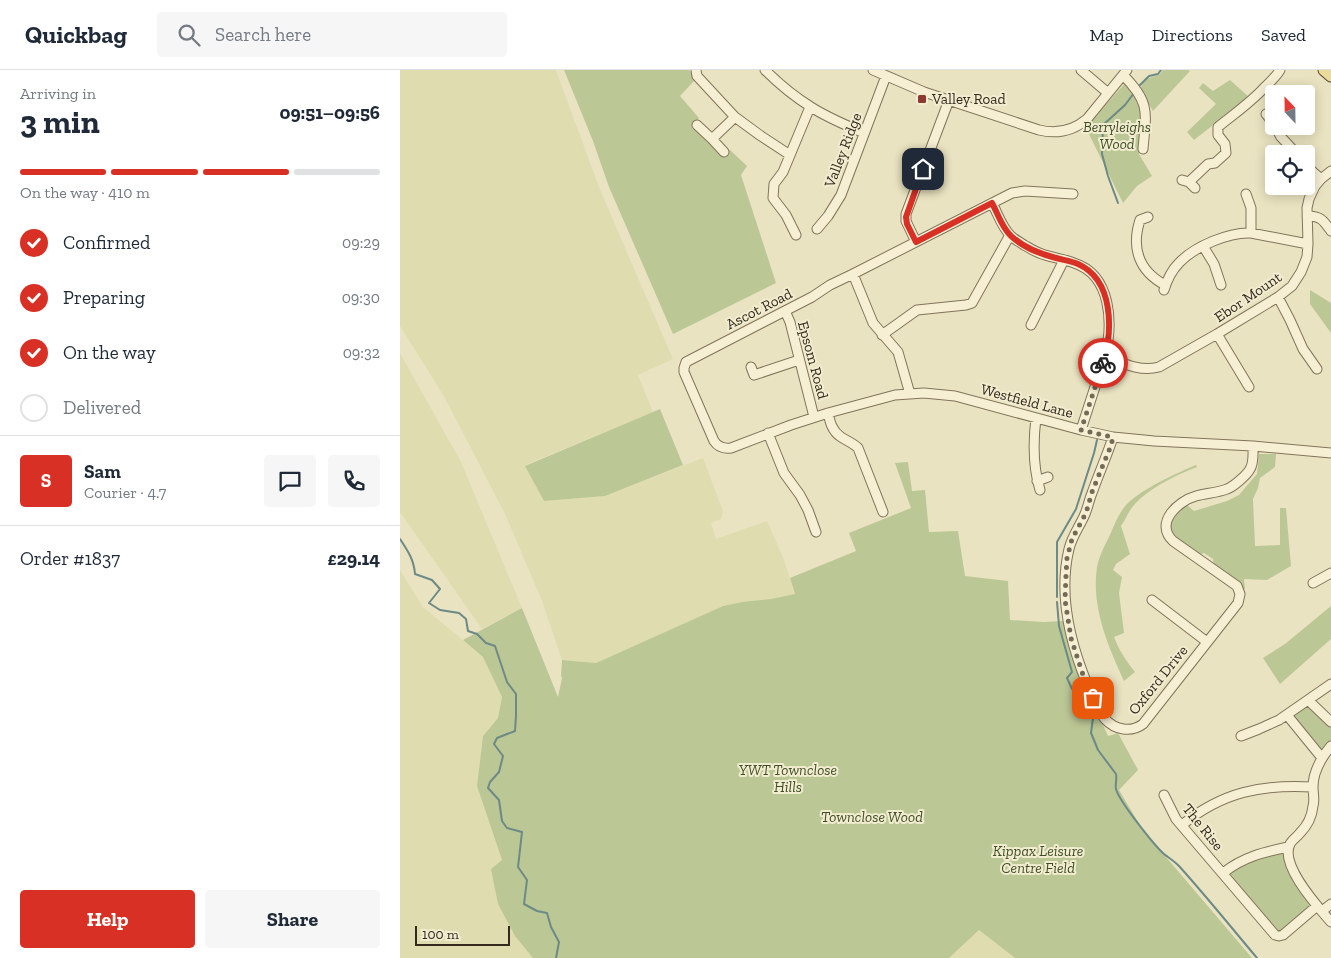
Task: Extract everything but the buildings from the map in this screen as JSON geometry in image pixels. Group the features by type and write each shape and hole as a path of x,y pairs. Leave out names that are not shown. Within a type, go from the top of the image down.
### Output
{"street":[{"path":"696,70 697,76 735,117 790,155"},
{"path":"765,70 810,107 864,133"},
{"path":"873,70 924,92 1039,130 1054,132 1069,129 1083,122 1091,115 1125,73 1145,106 1143,149"},
{"path":"1081,70 1108,93"},
{"path":"1188,183 1208,164 1229,156 1225,144 1218,136 1218,128 1259,94 1276,77 1280,70"},
{"name":"Valley Ridge","path":"817,229 841,195 886,76"},
{"path":"916,242 907,224 906,214 948,100"},
{"path":"796,236 786,215 773,198 774,184 783,172 810,107"},
{"path":"712,139 735,117"},
{"path":"697,125 724,152"},
{"path":"1280,135 1289,145"},
{"name":"Ebor Mount","path":"1106,356 1138,369 1164,365 1278,297 1292,286 1301,272 1307,257 1307,216 1311,193 1321,179 1331,171"},
{"path":"1315,174 1321,179"},
{"name":"Ascot Road","path":"723,448 719,447 714,441 684,372 684,365 689,360 812,298 830,285 1012,193 1020,191 1073,194"},
{"path":"1246,194 1251,208 1251,232"},
{"path":"992,203 1010,235 1036,252 1086,268 1096,278 1103,290 1109,320 1108,344 1106,356 1081,430"},
{"path":"1307,216 1319,218 1326,223 1331,231"},
{"path":"1148,217 1140,220 1136,233 1139,257 1149,274 1165,288 1169,278 1183,259 1203,246 1224,237 1251,232 1308,244"},
{"path":"882,334 917,310 972,303 1010,235"},
{"path":"1203,246 1214,264 1222,285"},
{"path":"1031,325 1064,260"},
{"path":"853,274 872,323 898,352 910,394"},
{"path":"1278,297 1303,349 1317,369"},
{"name":"Epsom Road","path":"785,311 790,322 814,417"},
{"path":"1216,334 1249,386"},
{"path":"751,367 754,375 799,360"},
{"name":"Westfield Lane","path":"723,448 731,448 814,417 882,398 910,394 939,394 955,396 1112,437 1331,453"},
{"path":"828,413 835,432 858,448 883,512"},
{"path":"1036,418 1034,440 1035,472 1040,490"},
{"path":"768,433 786,478 798,491 808,510 816,532"},
{"name":"Oxford Drive","path":"1112,437 1112,443 1092,492 1086,513 1072,539 1067,558 1065,600 1071,638 1093,698 1110,724 1120,729 1132,729 1140,726 1238,603 1239,590 1233,582 1173,541 1167,534 1166,524 1169,516 1176,508 1191,498 1225,490 1237,482 1251,467 1254,446"},
{"path":"1037,481 1048,477"},
{"path":"1313,583 1331,573"},
{"path":"1152,600 1207,642"},
{"path":"1241,736 1269,725 1287,715 1331,684"},
{"path":"1308,700 1331,722"},
{"path":"1287,715 1322,758"},
{"path":"1331,746 1322,758 1315,773 1313,787 1314,804 1310,818 1303,830 1288,847 1288,856 1302,886 1331,922"},
{"path":"1182,825 1194,815 1212,805 1242,793 1275,786 1313,787"},
{"name":"The Rise","path":"1164,796 1172,812 1182,825 1273,934 1277,936 1283,935 1320,909"},
{"path":"1223,874 1248,858 1264,852 1288,847"},
{"path":"1320,909 1331,904"}],"shaded area":[{"path":"400,70 556,70 599,187 673,359 638,375 653,412 525,465 544,501 605,496 703,458 723,511 721,519 711,523 716,539 767,521 783,557 796,598 742,602 723,606 596,663 562,660 542,601 506,516 445,398 400,326"},
{"path":"400,353 461,462 522,608 482,629 400,512"},
{"path":"400,570 423,607 483,657 502,697 498,718 483,736 477,786 502,860 515,936 533,958 400,958"},
{"path":"979,930 1015,958 949,958"}],"green space":[{"path":"564,70 689,70 695,77 695,80 680,96 699,118 693,124 724,156 730,150 747,166 741,175 776,283 673,334 609,187 593,141"},
{"path":"1163,70 1190,71 1153,111 1140,91 1144,81 1159,75"},
{"path":"1230,80 1249,97 1194,140 1187,132 1216,104 1199,88 1203,83 1213,91"},
{"name":"Berryleighs Wood","path":"1126,82 1141,101 1142,118 1138,124 1141,135 1139,154 1152,176 1137,186 1123,203 1085,126"},
{"path":"1310,290 1331,303 1331,333 1310,304"},
{"path":"660,409 683,465 605,496 544,501 525,466"},
{"path":"1259,454 1276,454 1275,467 1260,478 1253,499 1255,546 1280,545 1280,508 1286,508 1291,566 1267,580 1244,579 1245,589 1242,589 1214,565 1213,559 1204,553 1199,555 1172,535 1170,526 1173,518 1187,505 1194,511 1227,501 1239,495 1257,474"},
{"name":"YWT Townclose Hills","path":"908,462 912,491 925,490 929,532 958,531 965,576 1008,581 1010,620 1064,621 1074,661 1108,736 1118,733 1138,770 1119,790 1137,823 1252,958 1015,958 979,930 949,958 533,958 515,936 498,904 491,869 502,860 477,786 483,736 498,718 502,697 483,657 463,640 522,608 558,697 562,678 562,660 596,663 723,606 795,594 790,578 856,551 849,533 911,508 895,463"},
{"path":"1196,465 1197,467 1169,480 1142,497 1129,512 1121,526 1130,554 1116,564 1113,570 1122,577 1119,593 1124,633 1114,637 1123,655 1135,672 1124,681 1102,626 1096,597 1099,559 1117,519 1126,505 1150,487"},
{"path":"1331,606 1331,639 1280,684 1263,658 1285,644"},
{"path":"1307,705 1331,726 1331,743 1321,751 1294,719 1294,714"},
{"path":"1280,852 1284,855 1312,905 1279,934 1229,877 1229,873 1241,864"}],"waterway":[{"path":"1138,87 1149,76 1158,74 1161,70"},
{"path":"1118,203 1102,154 1103,125 1125,105 1134,93"},
{"path":"1057,597 1057,542 1076,509 1097,440"},
{"path":"400,539 412,560 415,574 432,580 440,589 429,603 440,610 459,613 466,619 468,631 477,634 486,643 495,646 507,682 516,694 515,731 497,738 494,744 503,756 499,772 490,782 488,788 499,800 502,821 507,828 522,832 518,867 527,880 524,904 537,911 547,913 551,927 559,942 556,958"},
{"path":"1057,602 1059,626 1072,672 1067,678 1072,689 1078,693 1085,708 1090,711 1093,718 1091,733 1098,750 1116,774 1116,787 1119,795 1153,842 1179,866 1257,958"}],"way so far":[{"path":"1093,698 1075,653 1065,600 1069,549 1072,539 1086,513 1092,492 1112,443 1112,437 1081,430 1103,363"}],"place":[{"name":"Valley Road","path":"922,99"}],"route":[{"path":"923,169 906,214 907,224 916,242 992,203 1007,231 1014,239 1036,252 1073,262 1086,268 1099,282 1107,304 1109,320 1108,344 1103,363"}],"park label":[{"name":"Townclose Wood","path":"872,817"},
{"name":"Kippax Leisure Centre Field","path":"1038,860"}]}
